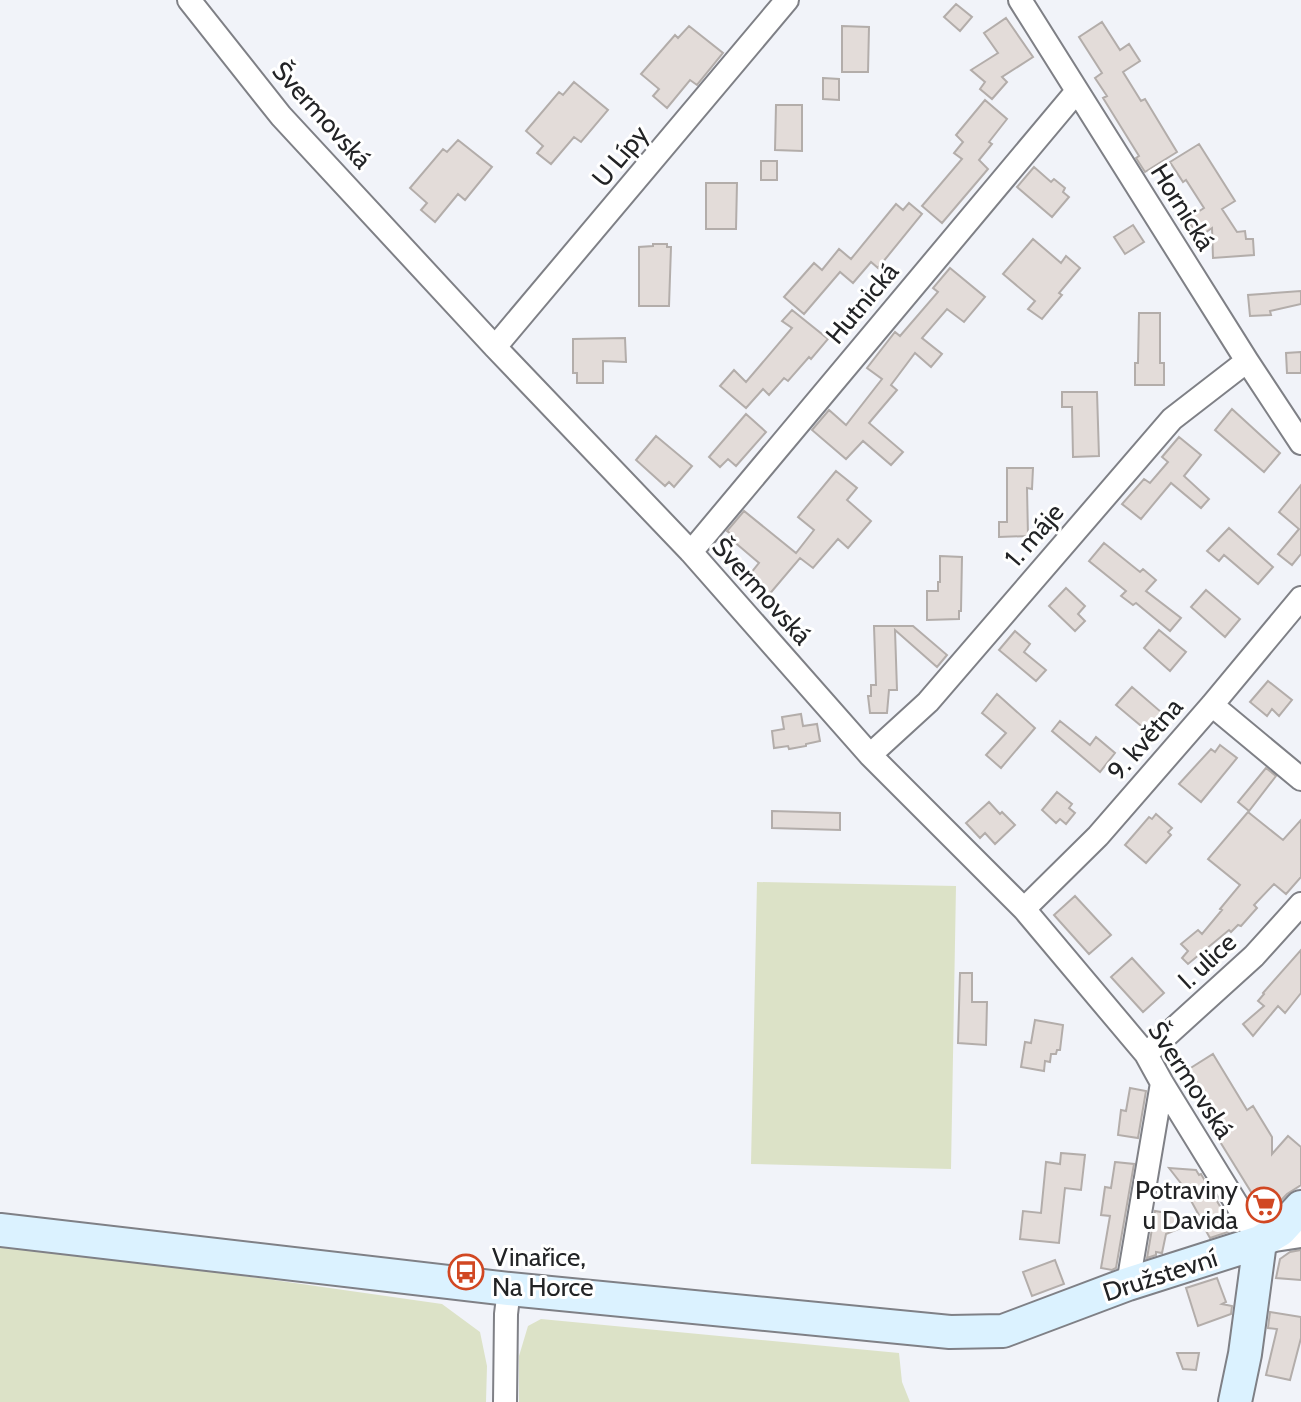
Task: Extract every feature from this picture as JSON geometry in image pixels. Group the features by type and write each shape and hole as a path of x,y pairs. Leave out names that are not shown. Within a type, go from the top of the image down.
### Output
{"main road":[{"path":"1260,1242 1280,1230 1301,1207"},
{"name":"Družstevní","path":"0,1230 509,1289 950,1332 1003,1331 1128,1284 1260,1242 1245,1354 1235,1402"}],"street":[{"name":"Švermovská","path":"189,0 281,116 691,552 870,755 1024,909 1146,1054 1260,1242"},
{"name":"U Lípy","path":"495,347 787,0"},
{"name":"Hornická","path":"1020,0 1301,443"},
{"name":"Hutnická","path":"691,552 1077,91"},
{"name":"1. máje","path":"870,755 928,702 1172,419 1247,361"},
{"name":"9. května","path":"1024,909 1098,836 1301,598"},
{"path":"1212,705 1301,779"},
{"name":"I. ulice","path":"1146,1054 1254,956 1301,904"},
{"path":"1128,1284 1162,1083"},
{"path":"1260,1242 1301,1236"},
{"path":"505,1402 509,1289"}],"green space":[{"path":"757,882 956,886 951,1169 751,1164"},
{"path":"0,1247 54,1249 442,1304 480,1332 487,1366 486,1402 0,1402"},
{"path":"541,1319 899,1353 902,1382 910,1402 519,1402 519,1356 528,1326"}],"building":[{"path":"956,4 972,17 960,31 944,17"},
{"path":"1006,18 1033,57 1002,77 1007,82 992,99 980,89 985,82 971,70 998,53 984,33"},
{"path":"1102,22 1120,50 1129,44 1140,61 1123,72 1141,101 1145,99 1177,152 1145,172 1136,158 1139,156 1103,98 1107,96 1095,78 1102,73 1079,37"},
{"path":"689,26 723,53 697,85 690,80 667,108 653,96 659,89 641,74 675,35 678,38"},
{"path":"842,26 869,27 868,72 842,72"},
{"path":"823,78 839,79 839,100 823,99"},
{"path":"574,82 608,110 581,142 574,137 551,164 537,153 543,146 526,131 559,92 563,95"},
{"path":"985,100 1007,119 979,160 988,169 942,223 922,206 962,159 954,153 963,142 956,135"},
{"path":"776,105 802,105 802,151 775,150"},
{"path":"458,140 492,167 465,200 458,194 435,222 421,210 427,203 410,188 443,149 447,152"},
{"path":"1199,144 1235,201 1222,209 1237,232 1245,231 1246,239 1253,239 1254,255 1213,258 1212,228 1199,237 1187,219 1204,208 1170,162"},
{"path":"761,161 777,161 777,180 761,180"},
{"path":"1034,167 1051,182 1054,179 1065,188 1063,192 1069,197 1052,217 1017,187"},
{"path":"706,183 737,183 736,229 706,229"},
{"path":"909,203 922,214 878,268 871,262 853,283 840,272 804,314 784,297 814,263 822,270 839,249 851,259 896,204 903,210"},
{"path":"1133,225 1144,242 1125,254 1114,237"},
{"path":"1033,239 1061,263 1066,256 1080,268 1042,319 1028,309 1035,301 1003,274"},
{"path":"653,244 671,247 669,306 639,306 639,247"},
{"path":"950,268 985,297 964,322 947,309 922,338 942,354 931,367 915,353 891,385 897,390 869,423 903,452 891,465 863,441 846,459 812,430 829,410 846,425 882,379 867,368 895,332 900,336 938,292 933,288"},
{"path":"1301,291 1301,304 1270,311 1271,315 1250,316 1248,295"},
{"path":"792,310 828,339 788,381 784,378 769,395 763,389 746,408 720,386 734,370 746,382 792,328 782,321"},
{"path":"1139,313 1160,313 1160,363 1164,363 1164,385 1135,385"},
{"path":"625,338 626,362 603,361 603,383 577,383 577,373 573,373 573,339"},
{"path":"1301,352 1301,373 1287,373 1286,353"},
{"path":"1062,392 1097,392 1099,456 1073,457 1072,407 1062,407"},
{"path":"1232,409 1280,453 1264,472 1215,430"},
{"path":"746,414 766,432 736,466 728,459 720,467 709,457"},
{"path":"656,436 692,466 674,487 669,482 665,486 636,460"},
{"path":"1179,437 1201,455 1184,476 1209,499 1201,508 1171,483 1141,519 1122,504 1144,479 1150,483 1168,462 1162,457"},
{"path":"1007,468 1033,468 1032,489 1027,488 1028,536 999,537 999,522 1007,522"},
{"path":"836,471 857,488 847,500 871,521 848,548 838,539 813,568 800,558 767,597 746,579 759,563 732,540 735,537 727,531 744,511 796,553 814,530 798,517"},
{"path":"1301,485 1301,554 1292,565 1278,554 1299,529 1279,512"},
{"path":"1229,528 1273,567 1258,584 1224,555 1219,561 1207,551"},
{"path":"1104,543 1140,572 1143,569 1156,580 1146,591 1181,618 1170,631 1136,603 1133,605 1121,596 1126,591 1089,561"},
{"path":"940,556 962,557 959,619 927,620 927,591 938,591"},
{"path":"1066,588 1085,606 1078,614 1085,621 1075,631 1049,606"},
{"path":"1206,590 1240,619 1225,637 1191,607"},
{"path":"874,626 913,626 947,655 937,667 895,630 897,690 889,690 887,713 870,713 868,696 871,696 871,685 876,685"},
{"path":"1159,630 1186,652 1170,671 1144,648"},
{"path":"1015,631 1030,644 1024,652 1046,670 1036,681 999,650"},
{"path":"1268,681 1292,700 1279,716 1272,709 1267,716 1250,702"},
{"path":"1132,687 1161,712 1146,730 1116,705"},
{"path":"997,694 1035,728 1001,768 986,755 1006,733 982,713"},
{"path":"801,714 803,726 817,724 820,741 789,749 788,746 774,748 772,731 784,729 782,717"},
{"path":"1060,721 1090,745 1096,737 1115,753 1100,772 1052,731"},
{"path":"1220,745 1237,758 1201,802 1179,784 1211,749 1215,752"},
{"path":"1266,768 1276,776 1249,811 1238,802"},
{"path":"1057,792 1072,804 1069,808 1075,813 1066,824 1060,819 1056,823 1042,810"},
{"path":"989,802 1015,825 995,844 985,833 980,838 966,823"},
{"path":"772,811 840,813 840,830 772,828"},
{"path":"1248,812 1283,840 1301,820 1301,877 1286,894 1274,884 1254,905 1257,908 1241,926 1238,925 1231,932 1229,930 1188,964 1182,958 1188,951 1181,944 1198,930 1202,934 1240,885 1208,859"},
{"path":"1156,814 1172,828 1168,832 1171,835 1146,863 1125,845 1149,817 1152,819"},
{"path":"1075,896 1111,935 1089,954 1054,915"},
{"path":"1301,950 1301,993 1285,1013 1278,1006 1253,1036 1243,1024 1264,1006 1258,1001 1263,993"},
{"path":"1132,958 1164,993 1143,1012 1111,977"},
{"path":"960,973 972,973 972,1002 987,1002 986,1045 958,1043"},
{"path":"1035,1020 1063,1025 1060,1050 1051,1054 1050,1062 1045,1061 1044,1071 1021,1067 1025,1042 1031,1043"},
{"path":"1213,1054 1247,1110 1253,1106 1272,1137 1272,1154 1288,1136 1301,1147 1301,1185 1287,1194 1266,1216 1214,1132 1223,1126 1189,1069"},
{"path":"1130,1088 1146,1091 1138,1138 1118,1135 1121,1110 1126,1111"},
{"path":"1061,1153 1085,1155 1081,1190 1065,1188 1059,1243 1020,1239 1023,1211 1041,1213 1046,1162 1060,1164"},
{"path":"1115,1162 1134,1164 1116,1268 1112,1270 1101,1268 1110,1216 1101,1215 1105,1187 1111,1188"},
{"path":"1169,1168 1196,1170 1201,1174 1234,1230 1210,1238 1200,1220 1166,1234 1162,1253 1156,1252 1156,1255 1147,1258 1155,1211 1201,1219"},
{"path":"1301,1250 1301,1280 1276,1278 1280,1259 1290,1252"},
{"path":"1055,1260 1064,1284 1032,1296 1023,1272"},
{"path":"1217,1278 1226,1302 1222,1304 1232,1306 1231,1314 1198,1326 1186,1288"},
{"path":"1270,1312 1301,1317 1301,1338 1290,1380 1266,1375 1277,1329 1268,1328"},
{"path":"1177,1353 1199,1353 1196,1370 1183,1369"}],"place":[{"name":"Potraviny u Davida","path":"1264,1205"},
{"name":"Vinařice, Na Horce","path":"466,1272"}]}
